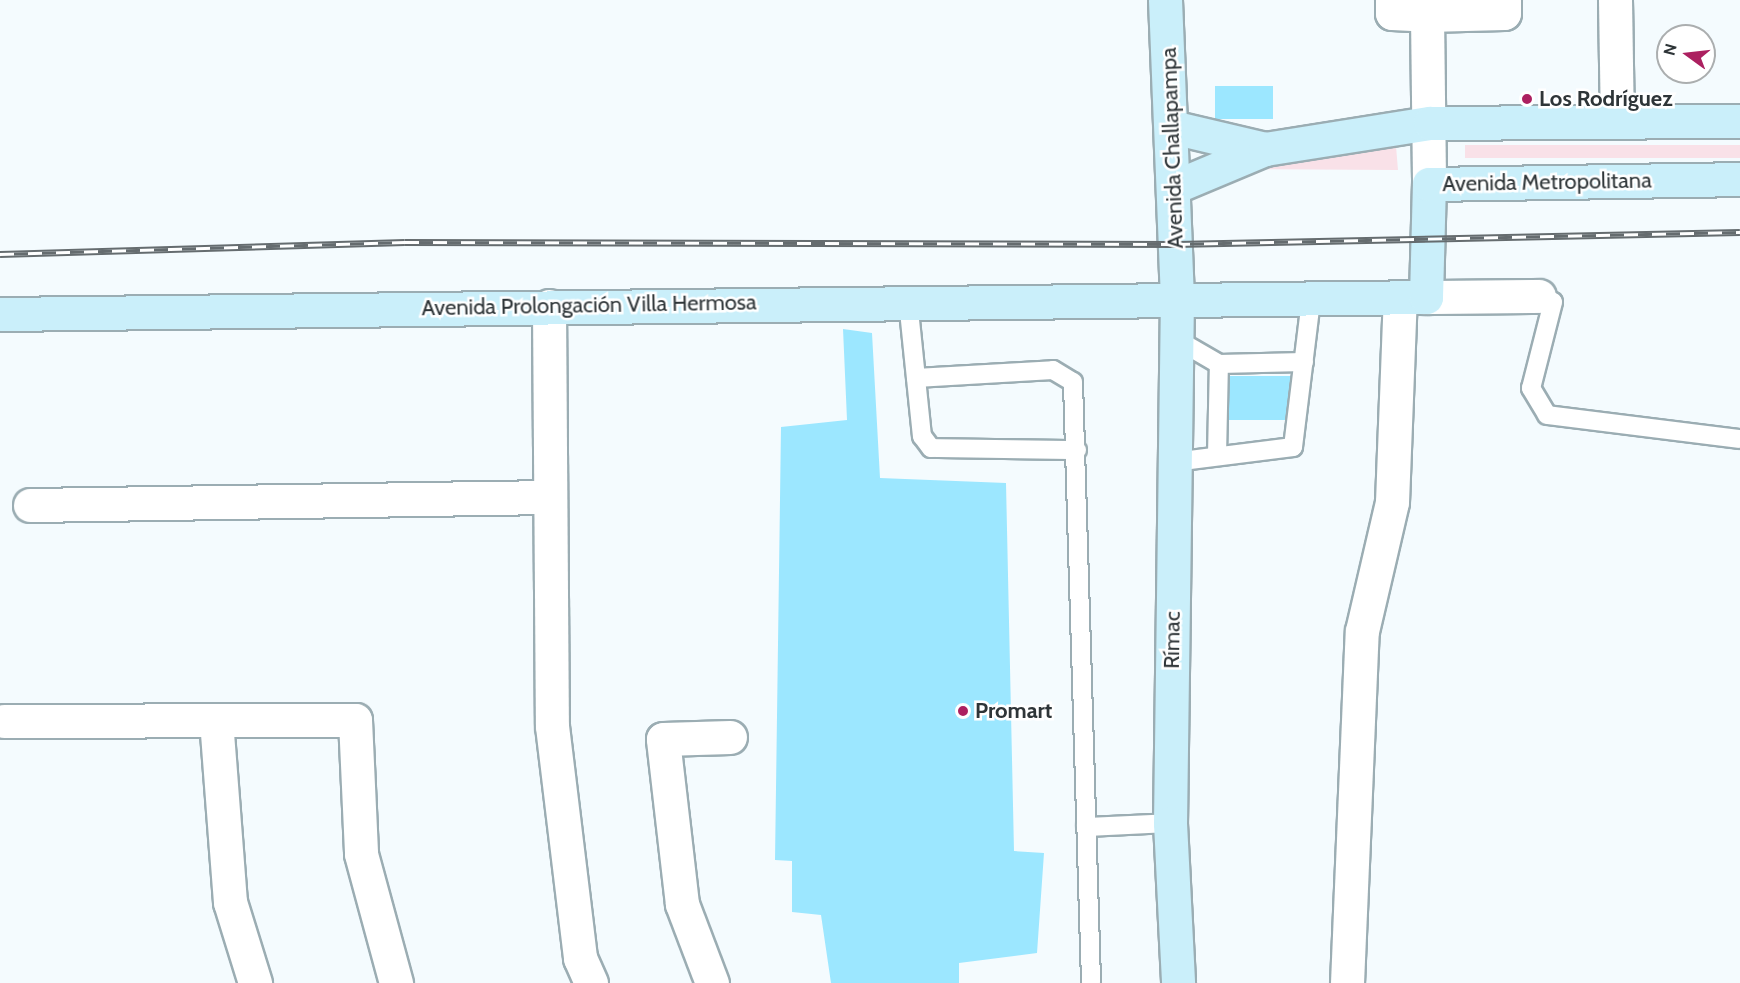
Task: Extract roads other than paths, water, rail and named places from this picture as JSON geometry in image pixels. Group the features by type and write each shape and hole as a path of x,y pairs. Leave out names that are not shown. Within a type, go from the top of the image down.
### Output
{"main road":[{"name":"Avenida Challapampa","path":"1165,0 1172,127 1177,296"},
{"path":"1174,188 1265,150 1430,123 1740,121"},
{"path":"1172,127 1265,150"},
{"name":"Avenida Metropolitana","path":"1413,297 1429,184 1740,179"},
{"path":"1177,296 1311,300 1413,297"},
{"name":"Avenida Prolongación Villa Hermosa","path":"0,314 1177,296"},
{"name":"Rímac","path":"1177,296 1170,823 1178,983"}],"street":[{"path":"1392,0 1392,13 1427,15 1504,13 1504,0"},
{"path":"1615,0 1617,122"},
{"path":"1427,15 1429,184"},
{"path":"1347,983 1362,631 1392,502 1413,297 1539,296"},
{"path":"549,306 552,726 580,958 591,983"},
{"path":"30,505 550,497"},
{"path":"216,720 230,902 255,983"},
{"path":"4,721 355,720 361,854 396,983"},
{"path":"712,983 682,904 663,740 730,737"}],"lane":[{"path":"1539,296 1553,302 1531,388 1547,416 1740,439"},
{"path":"1174,462 1293,447 1311,300"},
{"path":"908,301 922,436 931,448 1077,450"},
{"path":"1176,339 1220,364 1304,362"},
{"path":"1217,456 1220,364"},
{"path":"916,378 1066,373 1073,381 1077,450 1091,983"},
{"path":"1086,827 1170,823"}],"railway":[{"path":"0,254 405,242 1176,244 1740,232"}],"place":[{"name":"Los Rodríguez","path":"1527,99"},
{"name":"Promart","path":"963,711"}]}
